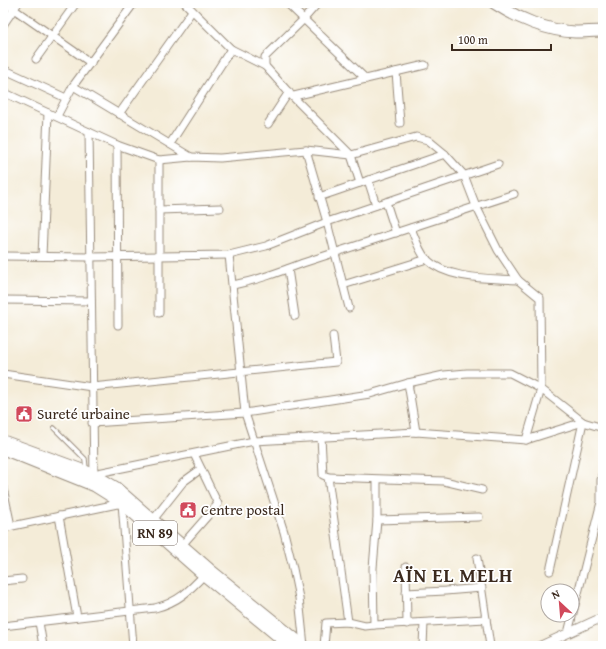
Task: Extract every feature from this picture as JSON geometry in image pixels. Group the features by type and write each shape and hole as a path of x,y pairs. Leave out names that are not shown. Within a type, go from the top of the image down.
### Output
{"main road":[{"path":"494,3 527,20 554,30 575,32 603,31"},
{"name":"RN 89","path":"3,441 89,473 115,487 182,545 206,572 303,646"},
{"name":"RN 89","path":"3,449 95,486 122,503 206,572 290,646"}],"street":[{"path":"5,3 16,6 52,36 91,63"},
{"path":"36,59 76,3"},
{"path":"57,116 73,86 134,3"},
{"path":"186,3 231,49 265,66 351,155 360,183"},
{"path":"287,3 366,79"},
{"path":"265,66 265,57 303,20 318,3"},
{"path":"3,25 16,6"},
{"path":"119,114 192,10"},
{"path":"170,144 231,49"},
{"path":"268,124 291,94 366,79 424,65"},
{"path":"3,69 66,98"},
{"path":"396,72 400,123"},
{"path":"73,86 191,157"},
{"path":"3,92 117,145 159,160 191,157 220,158 306,150 351,155 416,137 428,140 445,154 464,175 476,206 498,250 518,280 540,298 540,389 526,440"},
{"path":"42,256 48,113"},
{"path":"89,132 92,387 92,423 89,473 95,486"},
{"path":"117,145 118,325"},
{"path":"306,150 327,222 349,308"},
{"path":"319,197 445,154"},
{"path":"159,160 159,313"},
{"path":"3,256 90,257 229,255 266,246 327,222 498,164"},
{"path":"368,180 376,205"},
{"path":"233,285 256,280 514,194"},
{"path":"386,202 396,233"},
{"path":"159,210 220,208"},
{"path":"411,228 422,253 427,259 448,272 481,278 518,280"},
{"path":"229,255 245,413 284,532 292,564 299,598 303,646"},
{"path":"343,285 427,259"},
{"path":"288,269 295,316"},
{"path":"3,300 91,301"},
{"path":"3,374 92,387 336,362 333,336"},
{"path":"92,423 245,413 370,394 408,383 451,374 510,373 540,389 583,422 603,428"},
{"path":"408,383 416,432"},
{"path":"89,473 194,454 254,441 416,432 526,440 583,422"},
{"path":"550,571 583,422"},
{"path":"321,437 323,475 328,477 444,482 482,490"},
{"path":"182,545 218,504 194,454"},
{"path":"153,520 183,482 201,469"},
{"path":"568,634 602,502 601,480 603,472"},
{"path":"328,477 348,622"},
{"path":"374,625 373,568 377,520 377,480"},
{"path":"3,488 12,526"},
{"path":"3,528 122,503 133,646"},
{"path":"59,516 77,617"},
{"path":"377,520 480,517"},
{"path":"477,558 490,646"},
{"path":"406,567 407,624"},
{"path":"3,626 155,608 181,598 206,572"},
{"path":"3,581 22,579"},
{"path":"406,592 482,588"},
{"path":"540,646 603,617"},
{"path":"324,646 326,623 348,622 365,626 486,619"},
{"path":"39,622 43,646"},
{"path":"423,646 424,623"}],"lane":[{"path":"54,428 85,459 89,473"}],"place":[{"name":"Sureté urbaine","path":"24,414"},
{"name":"Centre postal","path":"188,510"}],"district":[{"name":"AÏN EL MELH","path":"453,575"}]}
